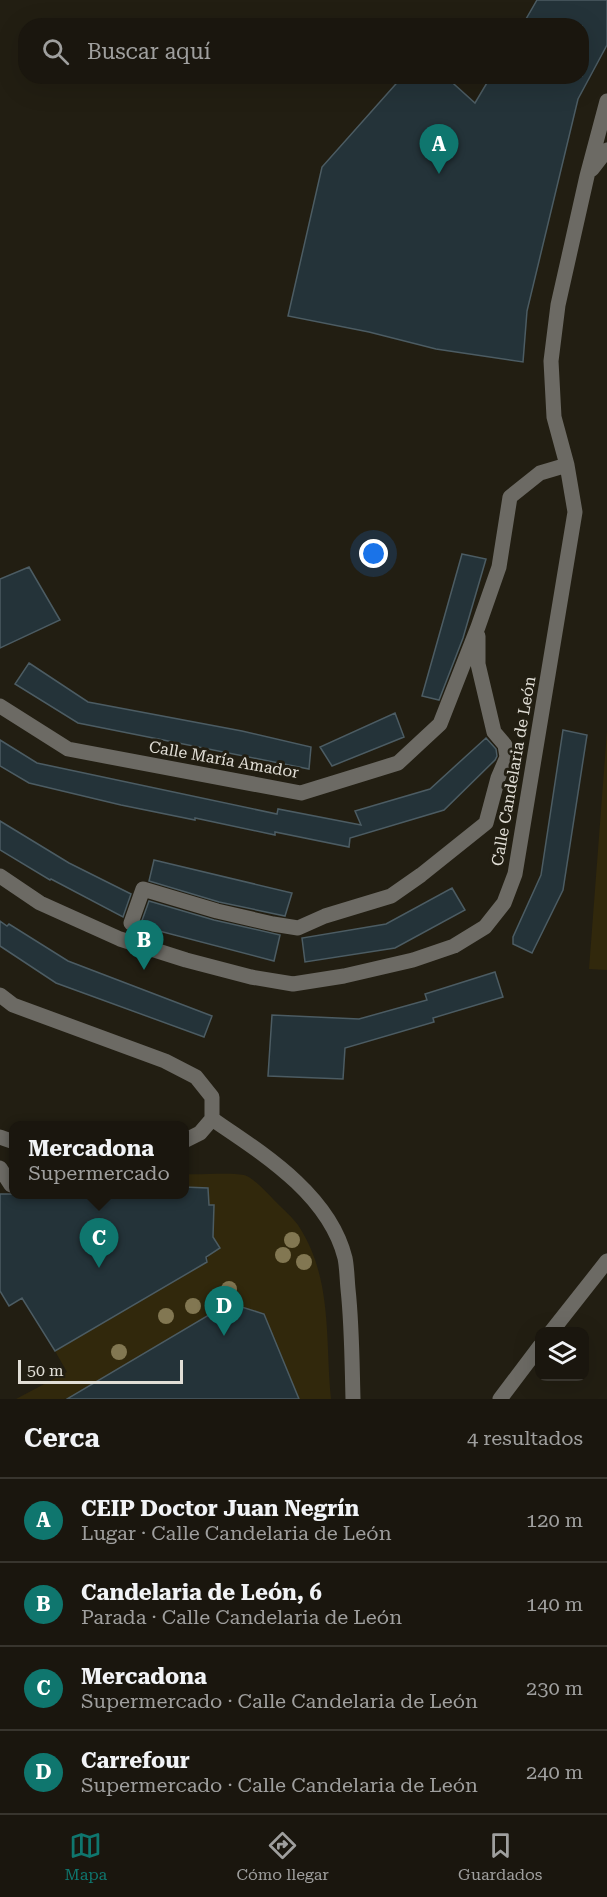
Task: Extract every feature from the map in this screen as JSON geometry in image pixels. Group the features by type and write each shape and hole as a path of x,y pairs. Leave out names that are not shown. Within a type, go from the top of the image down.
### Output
{"street":[{"name":"Calle Candelaria de León","path":"0,876 40,903 120,939 197,963 292,984 344,976 414,960 454,946 485,927 504,903 515,874 575,512 567,465 554,417 551,361 558,305 587,176 607,101"},
{"path":"587,176 607,150"},
{"name":"Calle María Amador","path":"0,705 68,749 301,792 398,763 440,724 499,567 510,497 540,473 567,465"},
{"name":"Calle María Amador","path":"131,923 143,889 217,911 298,928 325,916 391,896 486,823 498,778 507,757 506,745 494,732 478,664 478,627"},
{"path":"0,995 13,1005 165,1061 196,1077 212,1097 212,1119 200,1133 189,1138"},
{"path":"212,1119 266,1155 302,1186 331,1223 345,1257 353,1399"},
{"path":"0,1168 9,1182"},
{"path":"555,1327 607,1262"},
{"path":"500,1399 535,1353"}],"shaded area":[{"path":"607,731 607,970 589,969"},
{"path":"189,1174 248,1176 298,1225 317,1266 322,1288 331,1399 299,1399 264,1314 229,1303 71,1397 16,1399 67,1372 55,1351 207,1262 213,1237 214,1205 209,1205 208,1188 189,1187"}],"building":[{"path":"537,0 607,0 607,45 589,79 589,18 527,18"},
{"path":"396,84 454,84 475,103 486,84 586,84 578,99 527,311 523,362 436,349 369,332 288,316 322,167"},
{"path":"462,554 486,559 463,638 439,700 422,696"},
{"path":"29,567 60,620 0,648 0,579"},
{"path":"29,663 88,702 242,731 311,747 309,769 78,723 15,684"},
{"path":"395,713 404,737 332,766 320,747"},
{"path":"563,730 587,735 563,890 532,953 513,944 513,937 541,875"},
{"path":"486,738 496,749 495,760 444,810 350,838 349,847 121,805 29,783 0,766 0,740 37,763 277,814 278,809 361,825 355,811 430,789"},
{"path":"0,821 69,863 131,894 123,917 50,880 0,850"},
{"path":"154,860 292,893 285,916 219,902 149,881"},
{"path":"452,888 465,910 395,948 305,962 302,938 386,924"},
{"path":"149,901 214,920 280,935 274,961 140,926"},
{"path":"0,921 7,926 9,924 68,961 212,1016 204,1037 56,983 0,946"},
{"path":"495,972 503,997 433,1018 434,1022 345,1048 343,1079 268,1076 272,1015 359,1019 427,1000 425,994"},
{"path":"189,1187 208,1188 209,1205 214,1205 213,1237 220,1248 206,1257 207,1262 55,1351 22,1298 9,1306 0,1291 0,1194 9,1194 9,1199 189,1199"},
{"path":"229,1303 264,1314 299,1399 67,1399"}],"place":[{"name":"CEIP Doctor Juan Negrín","path":"439,174"},
{"name":"Candelaria de León, 6","path":"144,970"},
{"name":"Mercadona","path":"99,1268"},
{"name":"Carrefour","path":"224,1336"}]}
